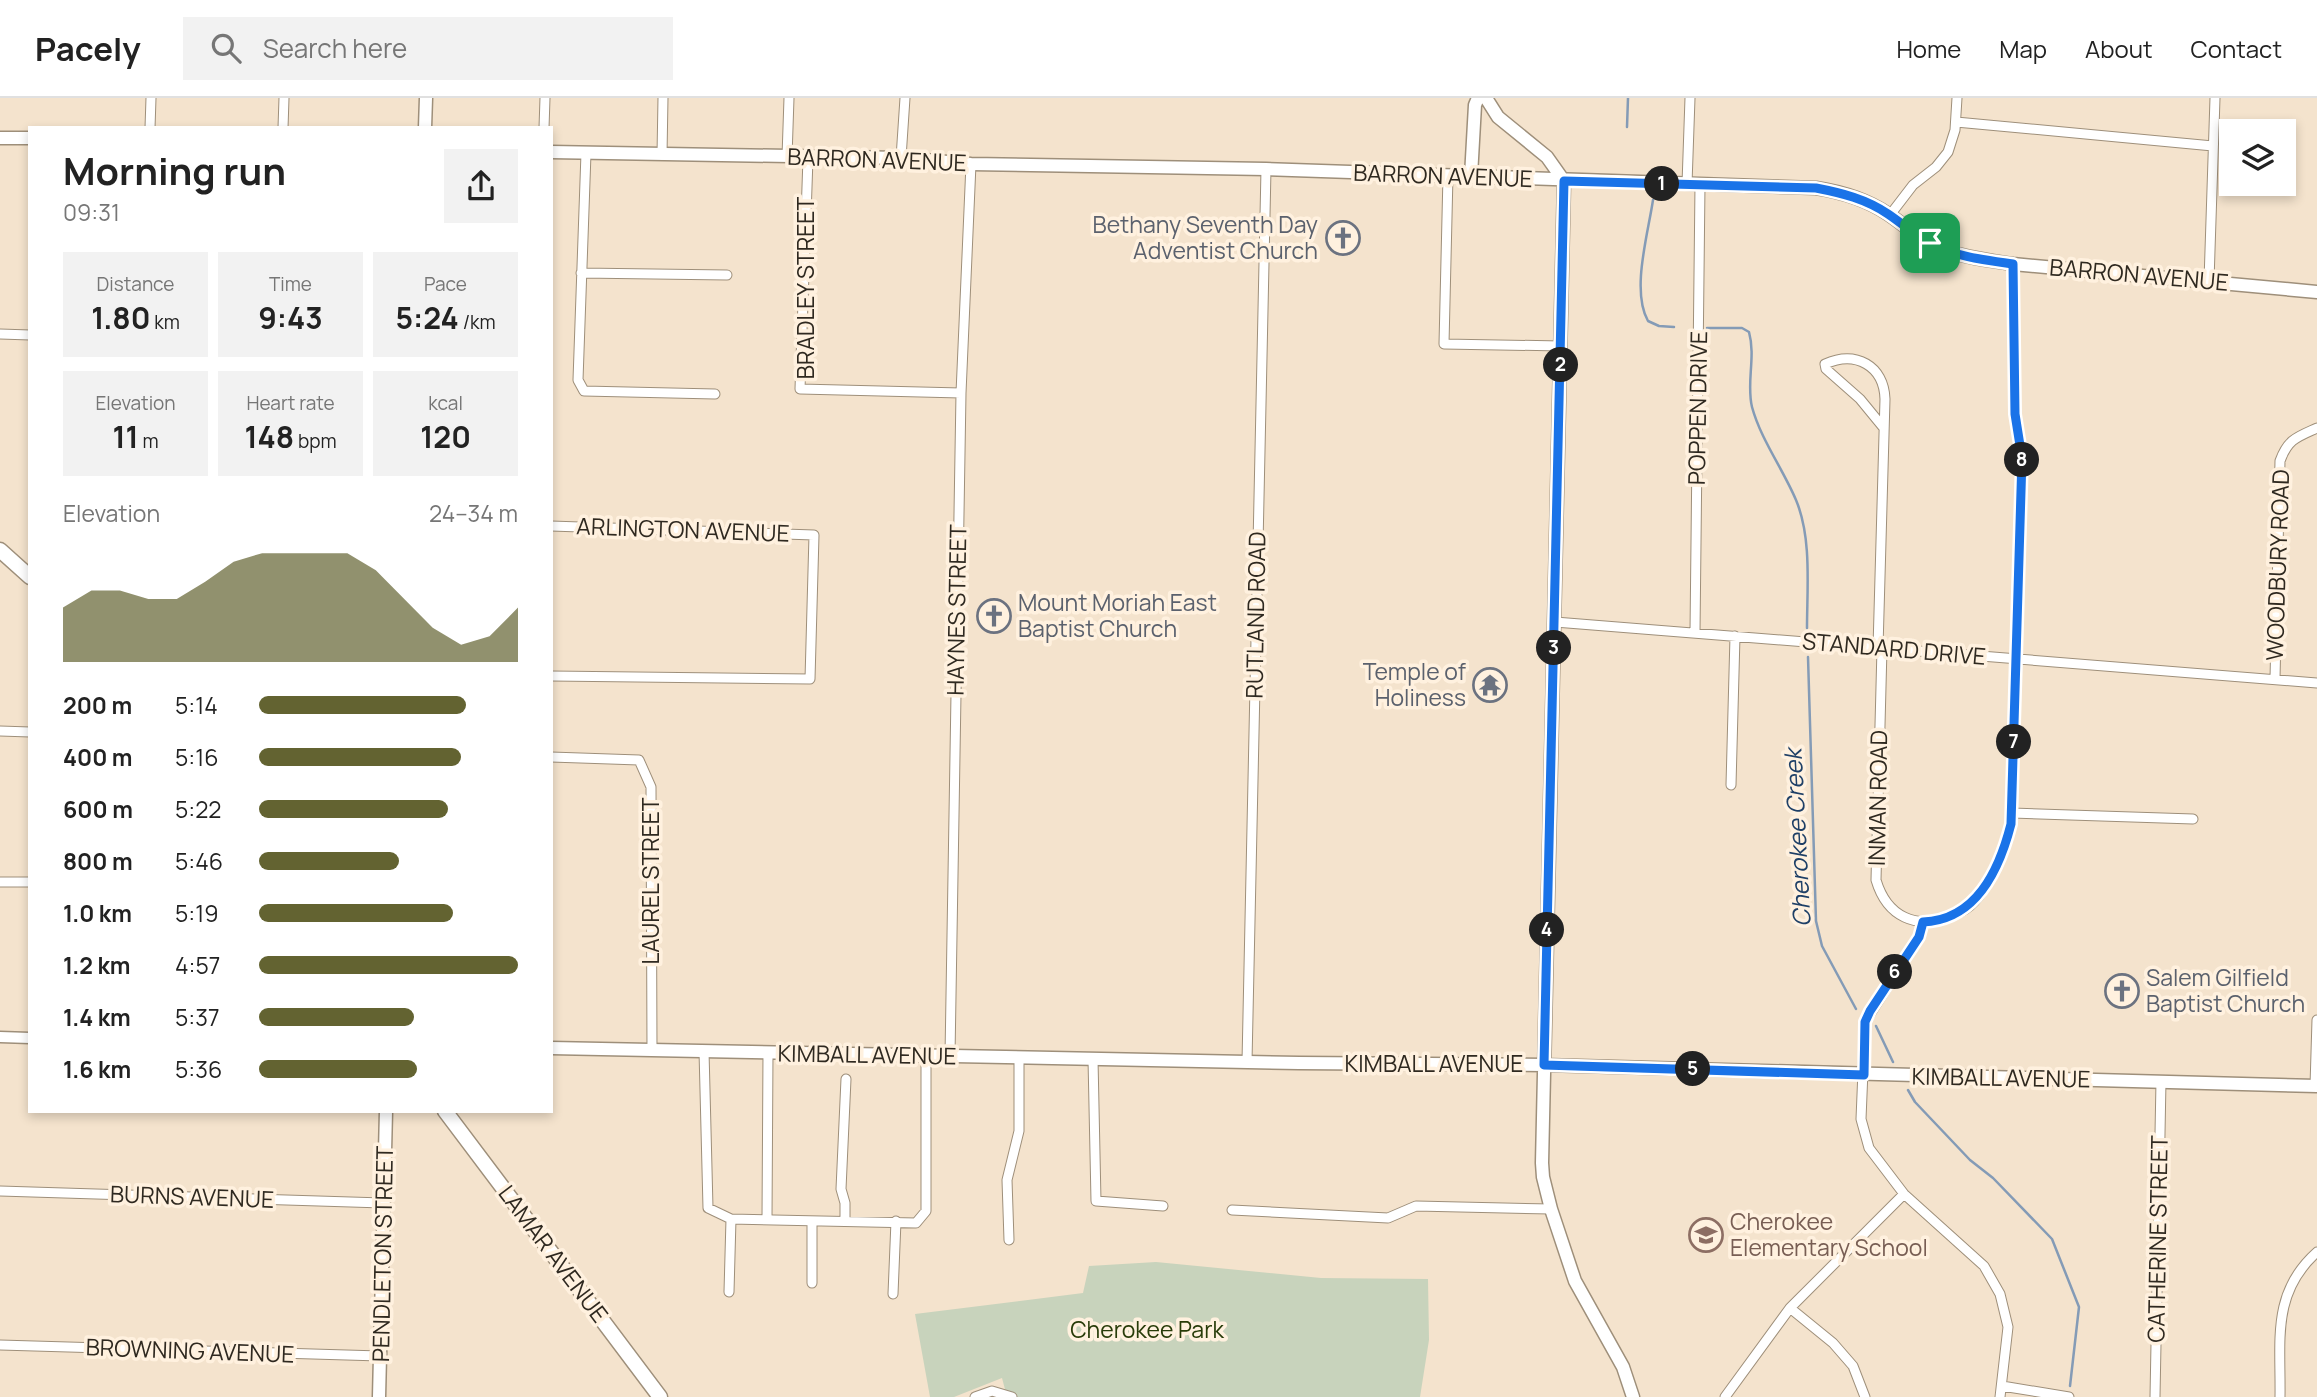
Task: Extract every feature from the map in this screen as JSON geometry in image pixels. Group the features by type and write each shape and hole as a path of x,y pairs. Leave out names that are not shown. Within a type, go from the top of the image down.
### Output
{"main road":[{"path":"425,126 426,98"},
{"path":"1471,176 1475,105 1478,98"},
{"path":"1486,98 1498,117 1547,157 1564,181 1542,1163 1551,1209 1575,1281 1623,1367 1633,1397"},
{"path":"0,138 28,138"},
{"name":"BARRON AVENUE","path":"553,152 901,158 971,163 1266,169 1816,188 1855,197 1890,215 1930,243 1944,250 1978,259 2317,292"},
{"path":"0,550 28,575"},
{"name":"KIMBALL AVENUE","path":"553,1048 1544,1065 2316,1086"},
{"name":"PENDLETON STREET","path":"379,1397 386,1113"},
{"name":"LAMAR AVENUE","path":"446,1113 660,1397"}],"street":[{"path":"150,126 151,98"},
{"path":"283,126 284,98"},
{"path":"544,126 545,98"},
{"path":"662,155 663,98"},
{"path":"788,157 789,98"},
{"path":"901,158 905,98"},
{"name":"POPPEN DRIVE","path":"1690,98 1694,184 1695,632"},
{"path":"1890,215 1913,185 1943,160 1950,147 1956,122 1957,98"},
{"path":"2208,281 2215,98"},
{"path":"1956,122 2213,146"},
{"path":"586,153 579,380 584,391 715,394"},
{"name":"BRADLEY STREET","path":"808,158 800,389 961,393"},
{"name":"HAYNES STREET","path":"950,1056 961,393 971,163"},
{"name":"RUTLAND ROAD","path":"1247,1062 1266,169"},
{"path":"1448,175 1444,344 1561,346"},
{"path":"2000,1397 2008,1327 2000,1294 1984,1266 1904,1194 1869,1148 1861,1119 1865,1022 1919,937 1923,922 1933,922 1961,912 1974,902 2003,849 2012,813 2022,458 2015,414 2013,264"},
{"path":"581,273 727,275"},
{"path":"0,334 28,335"},
{"name":"INMAN ROAD","path":"1883,427 1860,399 1826,369 1825,364 1856,361 1868,365 1878,373 1885,392 1876,880 1886,901 1900,915 1923,922"},
{"name":"WOODBURY ROAD","path":"2275,679 2280,461 2284,448 2292,439 2317,428"},
{"name":"ARLINGTON AVENUE","path":"553,526 814,535 810,679 553,676"},
{"name":"STANDARD DRIVE","path":"1555,622 2317,683"},
{"path":"1731,785 1735,636"},
{"path":"0,731 28,732"},
{"name":"LAUREL STREET","path":"553,757 639,760 651,787 652,1050"},
{"path":"2012,813 2193,819"},
{"path":"0,881 28,882"},
{"path":"2316,1086 2317,1020"},
{"path":"0,1037 28,1038"},
{"path":"704,1051 708,1208 731,1219 766,1218 812,1222 916,1223 926,1212 926,1056"},
{"path":"766,1218 768,1053"},
{"path":"1009,1240 1007,1180 1019,1131 1019,1058"},
{"path":"1093,1059 1096,1201 1163,1206"},
{"path":"845,1222 845,1203 841,1189 846,1079"},
{"name":"CATHERINE STREET","path":"2155,1397 2161,1081"},
{"name":"BURNS AVENUE","path":"0,1191 383,1203"},
{"path":"1725,1397 1790,1308 1904,1194"},
{"path":"1232,1210 1388,1218 1416,1206 1551,1209"},
{"path":"729,1292 731,1219"},
{"path":"893,1294 895,1221"},
{"path":"812,1222 812,1283"},
{"path":"2280,1397 2284,1302 2292,1281 2317,1252"},
{"path":"1790,1308 1833,1343 1853,1366 1865,1397"},
{"name":"BROWNING AVENUE","path":"0,1345 380,1356"},
{"path":"2002,1386 2069,1397"},
{"path":"975,1397 992,1391 1012,1397"}],"green space":[{"name":"Cherokee Park","path":"1156,1262 1321,1278 1428,1279 1429,1340 1420,1397 1007,1397 1002,1378 954,1397 930,1397 915,1314 1083,1293 1089,1266"}],"waterway":[{"name":"Cherokee Creek","path":"1627,127 1628,98"},
{"name":"Cherokee Creek","path":"1653,200 1642,262 1643,309 1648,321 1659,326 1674,327"},
{"name":"Cherokee Creek","path":"1707,328 1742,328 1749,332 1752,351 1752,407 1761,431 1791,488 1804,530 1808,563 1807,628"},
{"name":"Cherokee Creek","path":"1808,657 1816,921 1822,946 1856,1009"},
{"name":"Cherokee Creek","path":"1876,1026 1893,1062"},
{"name":"Cherokee Creek","path":"1908,1090 1915,1102 1970,1160 1993,1178 2052,1239 2079,1307 2070,1386"}],"place":[{"name":"Bethany Seventh Day Adventist Church","path":"1343,238"},
{"name":"Mount Moriah East Baptist Church","path":"994,616"},
{"name":"Temple of Holiness","path":"1490,685"},
{"name":"Salem Gilfield Baptist Church","path":"2122,991"},
{"name":"Cherokee Elementary School","path":"1706,1235"}],"route":[{"path":"1564,181 1735,185 1835,191 1875,206 1930,243 1957,254 2013,264 2015,414 2022,458 2022,520 2012,813 2003,849 1974,902 1961,912 1944,919 1923,922 1919,937 1865,1022 1864,1075 1544,1065 1564,181"}]}
